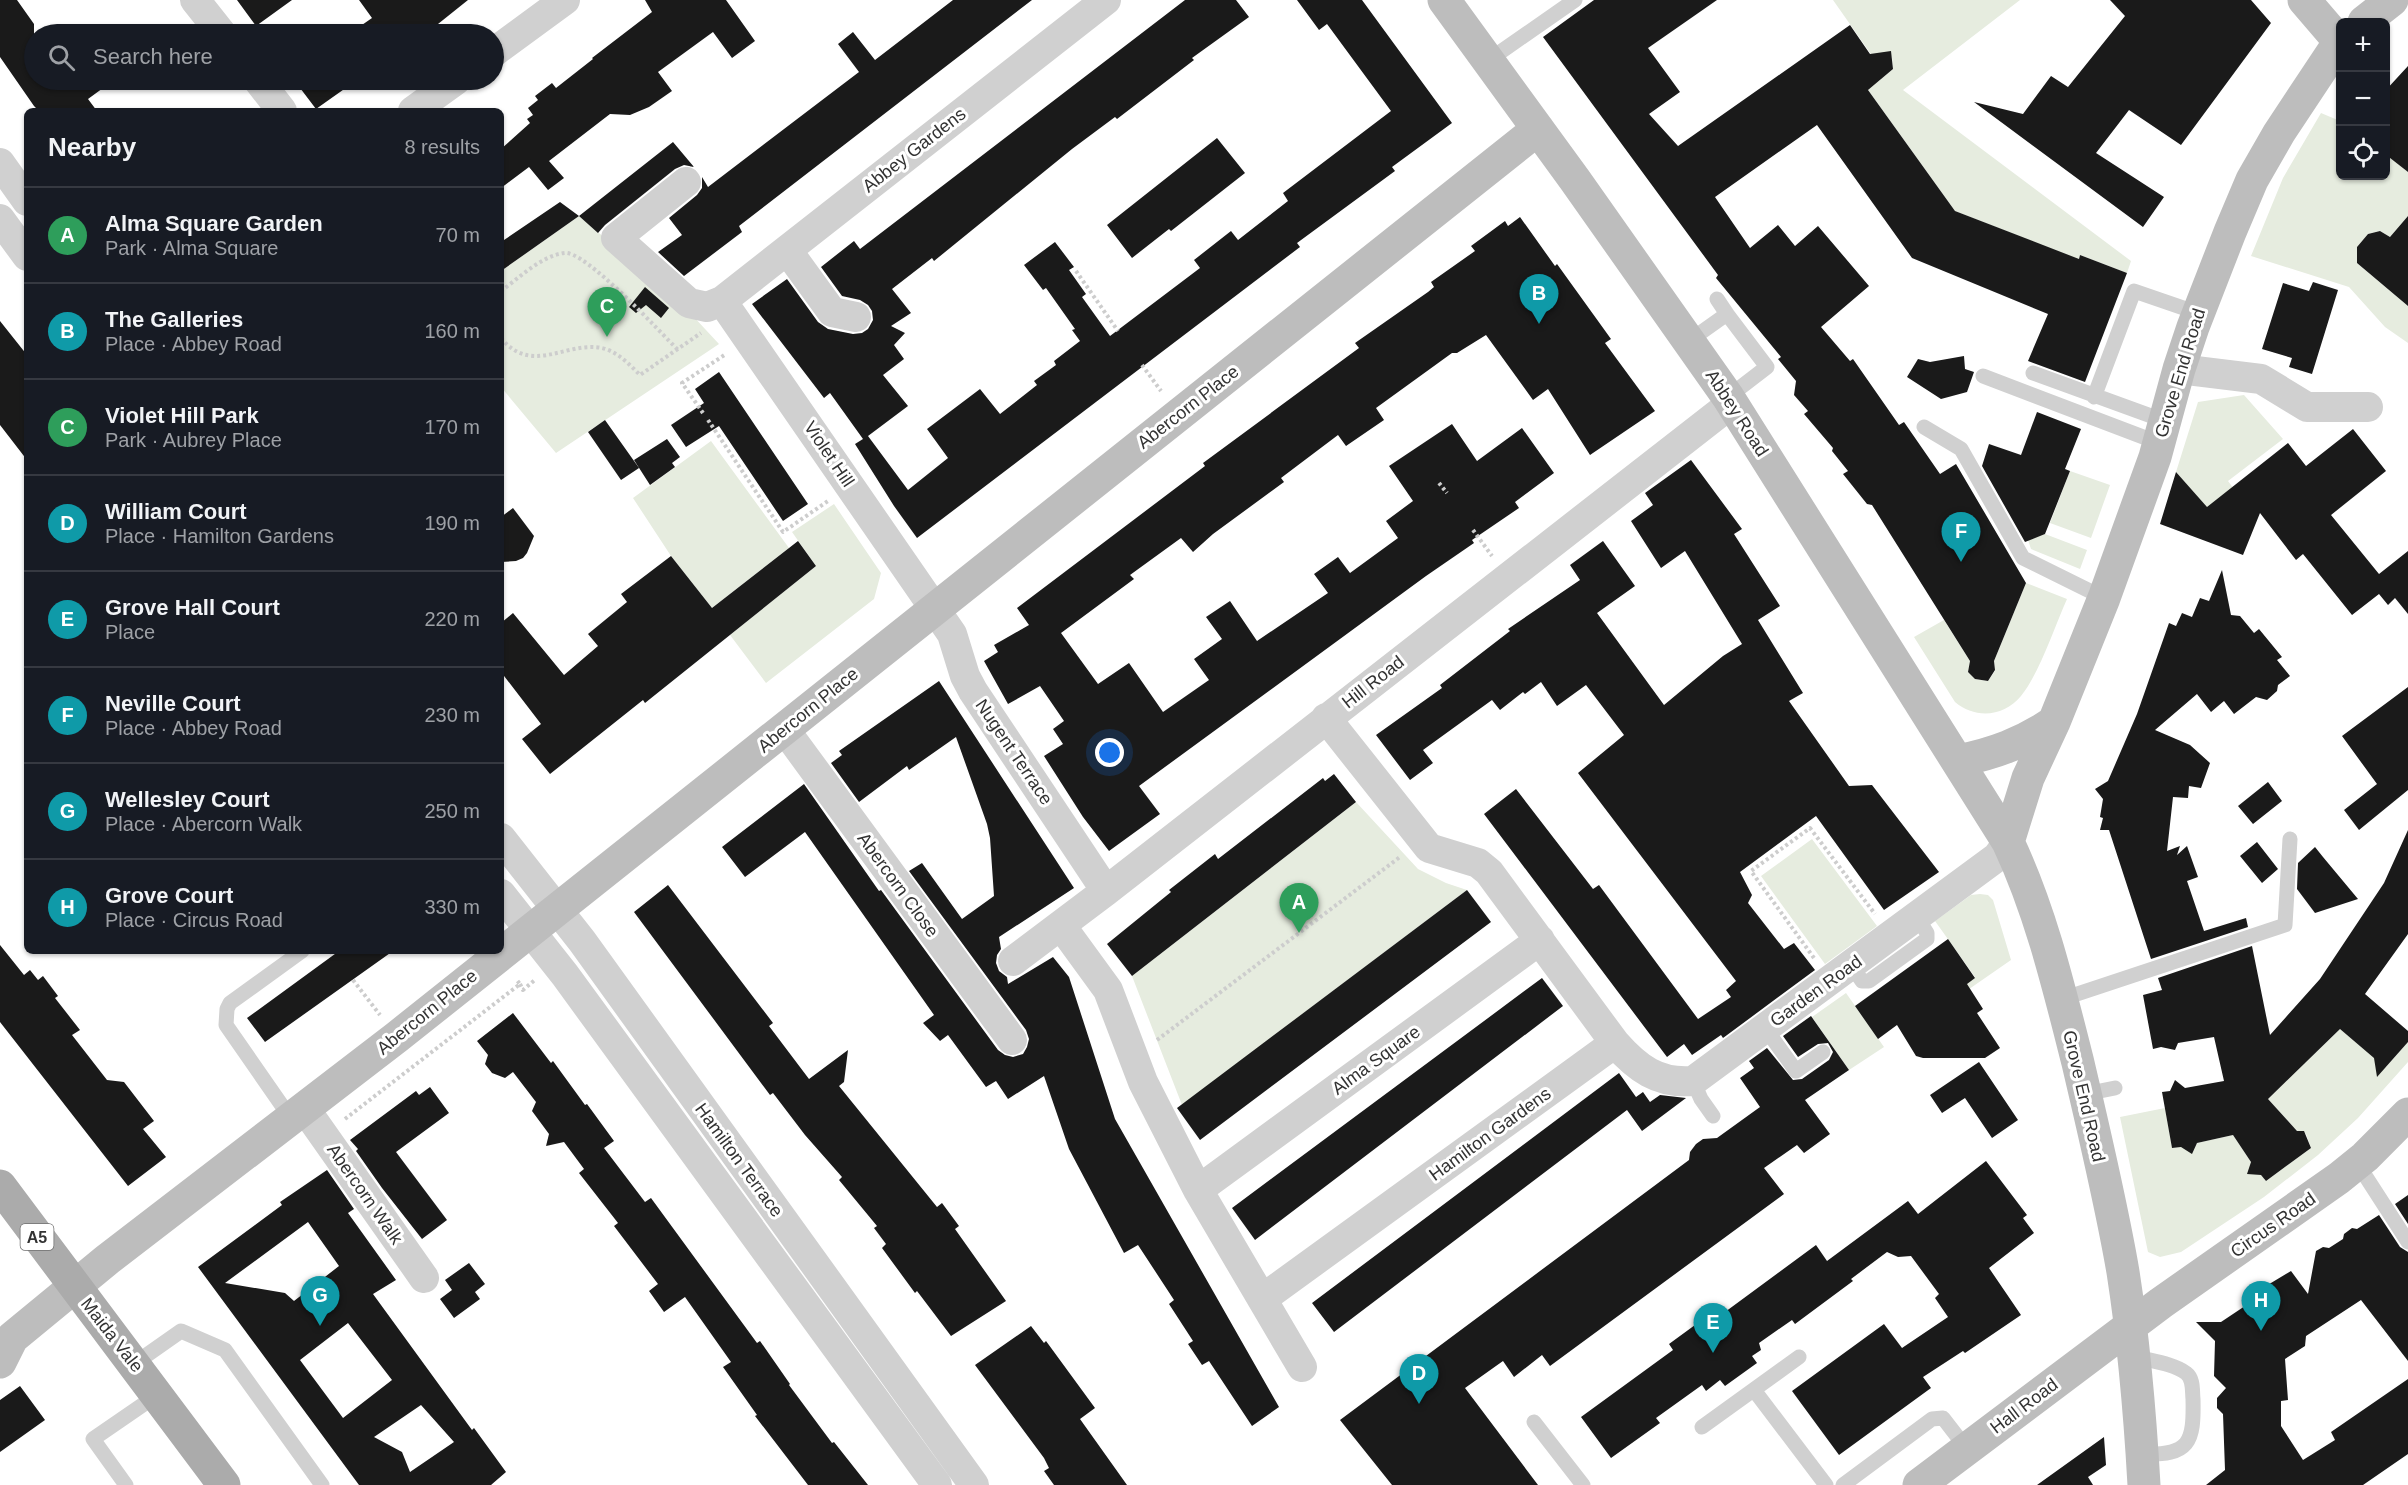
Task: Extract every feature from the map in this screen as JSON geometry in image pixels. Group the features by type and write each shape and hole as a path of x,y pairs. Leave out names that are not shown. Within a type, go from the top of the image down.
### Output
{"main road":[{"name":"Maida Vale","path":"0,1186 224,1485"}],"street":[{"path":"195,0 214,24"},
{"path":"504,45 565,0"},
{"name":"Abbey Gardens","path":"722,301 1106,0"},
{"name":"Abbey Road","path":"1444,0 1730,400 2008,842"},
{"path":"2304,0 2336,36"},
{"path":"2369,18 2392,0"},
{"name":"Grove End Road","path":"2143,1469 2132,1342 2100,1091 2062,999 2030,894 2008,842 2028,778 2054,722 2104,598 2162,432 2179,369 2198,313 2252,180 2296,105 2336,47"},
{"path":"266,90 280,108"},
{"path":"417,108 442,90"},
{"name":"Abercorn Place","path":"504,951 1538,129"},
{"path":"0,163 24,197"},
{"path":"686,182 616,238 689,303 707,307 722,301"},
{"path":"0,219 24,252"},
{"path":"787,250 832,312 856,317"},
{"name":"Violet Hill","path":"722,301 934,608"},
{"path":"2179,369 2261,379 2307,407 2368,406"},
{"name":"Hill Road","path":"1013,961 1064,924 1730,400"},
{"name":"Nugent Terrace","path":"934,608 952,634 965,676 973,691 1106,891"},
{"path":"1326,718 1422,841 1430,848 1478,863 1489,872 1615,1043 1632,1062 1645,1072 1662,1079 1678,1082 1693,1081"},
{"path":"1957,761 1997,752 2054,722"},
{"name":"Abercorn Close","path":"784,730 1012,1040"},
{"name":"Hamilton Terrace","path":"504,842 557,908 974,1485"},
{"name":"Garden Road","path":"1693,1081 1997,857 2008,842"},
{"name":"Hamilton Terrace","path":"504,898 531,929 937,1485"},
{"path":"1064,924 1065,931 1108,990 1143,1082 1198,1190 1302,1367"},
{"name":"Alma Square","path":"1198,1190 1540,940"},
{"name":"Abercorn Place","path":"4,1346 119,1251 299,1114 500,954"},
{"name":"Hamilton Gardens","path":"1262,1299 1615,1043"},
{"name":"Abercorn Walk","path":"299,1114 424,1278"},
{"name":"Circus Road","path":"2132,1342 2161,1303 2357,1163 2408,1114"},
{"name":"Hall Road","path":"1919,1485 1967,1449 2132,1342"}],"lane":[{"path":"1489,60 1575,0"},
{"path":"2094,397 2134,291 2198,313"},
{"path":"1717,299 1767,367 1730,400"},
{"path":"1689,341 1727,314"},
{"path":"2033,373 2094,397 2162,432"},
{"path":"1983,376 2162,432"},
{"path":"1924,427 1961,449 2023,558 2104,598"},
{"path":"2062,999 2285,926 2290,839"},
{"path":"1840,973 1862,981 1869,981 1927,939 1927,933 1916,916"},
{"path":"298,954 230,1003 227,1009 226,1025 299,1114"},
{"path":"1765,1028 1796,1071 1823,1052"},
{"path":"1693,1081 1701,1099 1713,1116"},
{"path":"2357,1163 2408,1242"},
{"path":"134,1364 181,1331 225,1350 322,1485"},
{"path":"2132,1342 2166,1365 2186,1373 2191,1379 2192,1387 2194,1424 2192,1435 2187,1442 2172,1451 2157,1455 2143,1469"},
{"path":"1702,1427 1799,1357"},
{"path":"1754,1390 1826,1485"},
{"path":"126,1485 93,1439 157,1395"},
{"path":"1843,1485 1932,1419 1942,1418 1967,1449"},
{"path":"1534,1422 1583,1485"}],"path":[{"path":"504,289 544,261 565,252 576,255 594,267 678,350 640,375 617,354 602,348 582,347 542,357 510,348 504,341"},
{"path":"1076,271 1118,331"},
{"path":"703,413 682,382 750,339"},
{"path":"708,420 783,532 831,499"},
{"path":"1439,483 1447,493"},
{"path":"1840,973 1752,871 1810,828 1891,935"},
{"path":"1155,1041 1403,855"},
{"path":"353,980 397,1037"}],"shaded area":[{"path":"1833,0 2020,0 1903,90 2131,261 2127,273 2080,255 2078,262 2067,255 1955,211 1868,90 1893,69 1892,57 1887,52 1873,57"},
{"path":"2321,113 2336,119 2336,180 2390,180 2390,157 2408,172 2408,216 2390,237 2380,231 2368,234 2357,247 2357,263 2408,306 2408,343 2385,327 2349,287 2251,256 2283,178"},
{"path":"579,216 679,301 719,344 556,453 504,391 504,269"},
{"path":"2244,395 2283,439 2228,481 2255,518 2230,534 2176,472 2198,402"},
{"path":"711,441 789,548 712,608 671,556 633,498"},
{"path":"2070,471 2110,485 2091,538 2050,523"},
{"path":"834,504 881,573 874,599 766,683 730,635 816,566 792,532"},
{"path":"2045,534 2087,550 2080,569 2031,549 2028,540"},
{"path":"2026,583 2067,599 2046,649 2028,687 2014,703 1998,712 1971,711 1955,702 1914,637 1944,620 1970,661 1968,672 1975,679 1988,681 1995,671 1994,661"},
{"path":"1356,802 1418,869 1446,883 1467,890 1182,1105 1132,976"},
{"path":"1812,839 1877,926 1825,964 1761,876"},
{"path":"1971,895 1988,895 1993,900 2011,960 1949,1003 1945,999 1975,977 1935,921"},
{"path":"1846,993 1884,1047 1849,1070 1812,1017"},
{"path":"2340,1029 2386,1067 2408,1042 2408,1062 2358,1118 2318,1155 2264,1197 2181,1252 2160,1257 2148,1252 2120,1117 2165,1108 2172,1148 2181,1147 2192,1151 2197,1143 2233,1135 2251,1162 2251,1173 2261,1175 2266,1181 2311,1148 2306,1134 2297,1131 2268,1099"}],"building":[{"path":"0,0 17,0 34,24 24,24 24,90 100,90 88,99 95,108 36,108 0,57"},
{"path":"237,0 292,0 259,24 255,24"},
{"path":"359,0 468,0 438,24 363,24 372,18"},
{"path":"645,0 726,0 755,41 732,58 713,32 658,72 672,91 649,107 630,115 610,114 549,161 564,178 548,190 529,167 504,186 504,146 530,123 527,119 533,115 528,108 538,100 535,96 552,83 556,88 652,12"},
{"path":"953,0 1032,0 739,226 742,232 684,276 658,252 682,235 669,218 697,195 702,188 702,177 708,187 859,72 838,44 853,32 875,60"},
{"path":"1185,0 1236,0 1249,17 1192,58 1194,60 1117,119 1115,117 1072,149 934,261 932,258 892,289 911,313 891,326 905,333 894,345 904,359 883,375 908,406 868,436 908,490 948,458 927,429 980,389 1000,414 1037,385 1034,381 1056,365 1054,361 1080,341 1072,330 1075,329 1046,288 1043,290 1024,265 1055,242 1074,267 1069,270 1086,294 1082,297 1110,336 1200,268 1194,260 1231,231 1238,240 1288,201 1283,193 1391,111 1327,24 1319,30 1297,0 1362,0 1452,123 1392,167 1395,171 1297,243 1300,247 917,538 855,444 863,439 830,393 824,398 752,304 787,279 818,322 828,329 853,334 862,333 868,329 873,320 872,311 868,305 860,300 842,296 821,267 854,241 860,249"},
{"path":"1594,0 1717,0 1648,48 1680,92 1649,114 1678,146 1850,25 1870,54 1891,51 1893,69 1868,90 1955,211 2079,259 2080,255 2127,273 2085,382 2028,361 2048,314 1912,258 1817,125 1715,197 1750,248 1778,225 1795,246 1818,226 1869,286 1821,327 1850,361 1853,359 1899,425 1904,422 1940,474 1956,464 2026,583 1994,661 1995,670 1988,681 1975,679 1968,672 1970,661 1872,505 1867,504 1843,474 1848,471 1832,451 1833,448 1804,414 1808,411 1794,395 1796,381 1778,359 1781,357 1716,278 1718,275 1543,37"},
{"path":"2110,0 2251,0 2271,23 2181,145 2129,110 2096,153 2164,197 2143,227 1974,102 2023,114 2051,76 2068,87 2125,16"},
{"path":"2408,66 2408,172 2390,158 2390,86"},
{"path":"302,90 343,90 317,108"},
{"path":"1217,138 1245,173 1171,231 1169,229 1132,258 1107,225"},
{"path":"673,142 694,167 684,165 675,169 598,233 579,216"},
{"path":"560,202 579,216 504,269 504,240"},
{"path":"2408,216 2408,306 2357,263 2357,247 2368,234 2380,231 2390,237"},
{"path":"1520,217 1611,339 1605,343 1655,411 1590,455 1548,389 1533,400 1486,335 1457,353 1452,353 1376,408 1384,420 1346,446 1338,435 1281,478 1284,482 1213,534 1193,552 1181,538 1130,575 1134,579 1061,633 1098,684 1129,663 1163,712 1209,680 1194,659 1222,639 1206,617 1230,601 1257,641 1328,593 1314,574 1338,557 1350,573 1398,538 1386,521 1413,501 1389,466 1452,424 1477,461 1522,428 1554,473 1515,502 1519,508 1472,540 1474,543 1139,786 1160,814 1109,851 1083,817 1044,756 1063,744 1053,729 1064,721 1040,686 1008,704 984,661 998,652 994,645 1029,625 1017,608 1205,466 1203,463 1359,348 1355,343 1428,292 1434,287 1431,282 1475,251 1471,246 1505,221 1508,226"},
{"path":"2313,282 2338,290 2312,374 2289,367 2292,358 2262,349 2283,283 2309,291"},
{"path":"645,287 669,308 661,318 646,305 636,313 629,307"},
{"path":"0,321 24,351 24,456 0,425"},
{"path":"1964,356 1965,369 1974,372 1967,392 1941,399 1907,377 1918,359 1930,362"},
{"path":"719,372 808,504 783,521 719,426 686,447 671,425 704,403 695,389"},
{"path":"2037,412 2081,429 2065,469 2070,471 2045,534 2025,542 1982,466 1989,444 2021,455"},
{"path":"605,420 639,468 621,480 588,432"},
{"path":"2353,429 2386,471 2331,515 2379,574 2408,551 2408,614 2395,598 2388,605 2379,594 2352,615 2303,554 2296,560 2260,513 2243,555 2160,524 2176,472 2207,507 2288,443 2306,466"},
{"path":"667,439 680,457 672,463 675,467 650,485 634,460"},
{"path":"1691,460 1742,529 1734,534 1780,606 1758,620 1803,693 1789,701 1849,786 1872,785 1939,872 1884,910 1816,816 1740,872 1752,895 1748,903 1784,949 1794,943 1815,970 1723,1038 1721,1035 1692,1055 1684,1044 1667,1057 1484,814 1516,789 1593,889 1599,885 1698,1019 1731,997 1726,990 1736,981 1578,773 1624,735 1586,685 1557,706 1541,682 1525,694 1523,692 1500,710 1492,700 1423,750 1433,763 1410,780 1376,735 1442,688 1440,685 1510,631 1508,629 1580,580 1570,565 1603,541 1635,586 1597,613 1664,705 1723,656 1742,644 1685,551 1661,568 1631,521 1653,505 1645,493"},
{"path":"513,508 534,536 527,553 516,561 504,562 504,515"},
{"path":"798,541 816,566 645,703 643,700 550,774 522,739 541,724 504,676 504,620 513,613 564,675 598,646 588,634 627,602 621,594 671,556 712,608"},
{"path":"2222,570 2231,615 2240,616 2254,633 2259,629 2282,657 2277,660 2290,676 2278,685 2277,691 2267,700 2256,697 2234,714 2224,701 2211,712 2197,694 2155,730 2190,745 2210,763 2201,788 2189,786 2188,798 2173,797 2167,851 2180,846 2177,855 2187,846 2198,877 2187,881 2204,931 2246,918 2248,927 2151,959 2109,830 2100,830 2103,818 2100,817 2103,799 2095,789 2108,781 2137,714 2169,623 2176,626 2182,613 2192,617 2200,598 2209,601"},
{"path":"939,681 1074,888 999,937 1001,949 996,963 999,971 1007,977 1008,984 1053,957 1069,977 1115,1119 1279,1407 1252,1426 1209,1361 1202,1365 1188,1344 1193,1341 1169,1304 1174,1300 1138,1245 1124,1253 1069,1149 1044,1076 1008,1099 996,1081 986,1087 948,1035 940,1041 923,1023 934,1015 805,832 745,877 722,847 804,784 879,891 881,890 998,1050 1013,1057 1023,1054 1029,1039 1026,1030 909,871 922,863 962,919 994,896 987,824 956,737 909,770 907,766 859,802 831,763 842,755 839,751"},
{"path":"2408,687 2408,790 2359,830 2344,810 2377,784 2342,736"},
{"path":"1334,774 1356,802 1132,976 1107,944 1215,854 1218,859 1323,778 1325,781"},
{"path":"2268,782 2282,801 2253,824 2238,806"},
{"path":"2408,830 2408,934 2365,994 2408,1031 2408,1042 2377,1077 2374,1058 2340,1029 2268,1099 2297,1131 2304,1131 2311,1148 2266,1181 2261,1175 2247,1174 2251,1162 2233,1135 2197,1143 2192,1154 2181,1147 2172,1148 2162,1092 2170,1091 2175,1080 2185,1088 2224,1081 2214,1037 2178,1043 2175,1050 2161,1047 2153,1049 2143,995 2162,990 2158,978 2252,946 2270,1035 2320,979 2384,883"},
{"path":"2257,842 2278,869 2262,883 2240,856"},
{"path":"2315,847 2358,899 2315,913 2297,889 2298,863"},
{"path":"668,885 773,1023 769,1026 809,1079 848,1050 844,1082 839,1086 937,1207 942,1203 959,1226 955,1229 1006,1301 951,1336 917,1291 915,1293 882,1248 886,1244 874,1228 877,1226 839,1180 842,1177 805,1135 773,1093 770,1095 634,912"},
{"path":"1467,890 1491,922 1200,1140 1177,1108"},
{"path":"1948,939 1975,978 1967,984 1983,1009 1977,1013 2000,1048 1985,1058 1916,1056 1897,1025 1878,1039 1855,1006"},
{"path":"0,945 24,975 30,970 38,980 43,976 58,996 55,998 80,1030 72,1035 107,1080 124,1082 154,1121 143,1129 166,1157 128,1186 0,1022"},
{"path":"335,954 389,954 265,1042 247,1018"},
{"path":"1542,978 1563,1006 1255,1240 1232,1208"},
{"path":"513,1013 614,1141 604,1148 645,1202 651,1198 757,1343 760,1341 832,1443 834,1442 868,1485 808,1485 755,1416 757,1415 723,1367 731,1362 685,1297 664,1312 649,1291 658,1284 614,1226 618,1223 579,1173 584,1169 564,1142 546,1146 549,1134 532,1111 536,1102 513,1072 505,1078 492,1073 485,1064 488,1055 477,1041"},
{"path":"1811,1016 1849,1070 1805,1100 1830,1134 1804,1153 1797,1145 1764,1168 1784,1194 1550,1366 1542,1355 1514,1377 1503,1361 1465,1388 1538,1485 1392,1485 1340,1420 1689,1160 1690,1152 1696,1144 1703,1139 1717,1138 1760,1107 1740,1078 1754,1068 1749,1061 1767,1048 1793,1080 1802,1079 1829,1060 1833,1052 1828,1043 1818,1044 1798,1057 1783,1036"},
{"path":"1979,1062 2018,1120 1992,1138 1965,1098 1942,1113 1930,1095"},
{"path":"1619,1073 1636,1097 1643,1092 1650,1102 1660,1095 1686,1098 1642,1131 1627,1110 1334,1332 1312,1303"},
{"path":"430,1087 449,1113 396,1152 447,1220 422,1239 382,1188 350,1140 416,1091 419,1095"},
{"path":"1986,1161 2027,1215 2023,1218 2034,1233 1989,1268 2021,1315 1965,1353 1963,1351 1923,1377 1931,1388 1839,1455 1792,1391 1884,1324 1902,1348 1948,1317 1935,1298 1939,1294 1911,1256 1898,1257 1887,1252 1851,1279 1853,1281 1795,1324 1792,1320 1759,1343 1761,1350 1752,1356 1757,1363 1725,1386 1720,1380 1706,1391 1702,1385 1656,1418 1660,1423 1611,1458 1581,1417 1673,1350 1669,1344 1721,1306 1725,1312 1816,1245 1827,1261 1908,1201 1918,1214"},
{"path":"327,1170 354,1209 348,1213 396,1280 373,1294 472,1430 474,1428 506,1472 491,1485 359,1485 198,1267 282,1205 280,1202","holes":["308,1222 339,1266 294,1301 285,1293 225,1283","348,1323 392,1380 343,1418 300,1360","421,1405 454,1442 410,1472 402,1452 374,1437"]},
{"path":"2408,1195 2408,1224 2395,1204"},
{"path":"2379,1215 2400,1247 2408,1252 2408,1361 2361,1300 2306,1336 2305,1346 2285,1359 2288,1400 2281,1401 2281,1426 2303,1460 2335,1440 2331,1432 2408,1379 2408,1454 2363,1485 2206,1485 2225,1470 2223,1414 2217,1408 2217,1398 2226,1388 2214,1376 2215,1341 2196,1322 2221,1322 2260,1296 2261,1289 2291,1271 2308,1294 2316,1251 2323,1247 2329,1248 2343,1239 2344,1234 2352,1228 2357,1229"},
{"path":"469,1263 485,1284 475,1292 480,1299 454,1318 440,1299 452,1290 445,1280"},
{"path":"1031,1326 1044,1343 1046,1341 1095,1408 1080,1419 1127,1485 1054,1485 1044,1471 1049,1468 1044,1458 975,1365"},
{"path":"20,1386 45,1420 0,1452 0,1400"},
{"path":"2104,1437 2106,1465 2088,1477 2093,1485 2037,1485"}],"place":[{"name":"The Galleries","path":"1539,324"},
{"name":"Violet Hill Park","path":"607,337"},
{"name":"Neville Court","path":"1961,562"},
{"name":"Alma Square Garden","path":"1299,933"},
{"name":"Wellesley Court","path":"320,1326"},
{"name":"Grove Court","path":"2261,1331"},
{"name":"Grove Hall Court","path":"1713,1353"},
{"name":"William Court","path":"1419,1404"}]}
